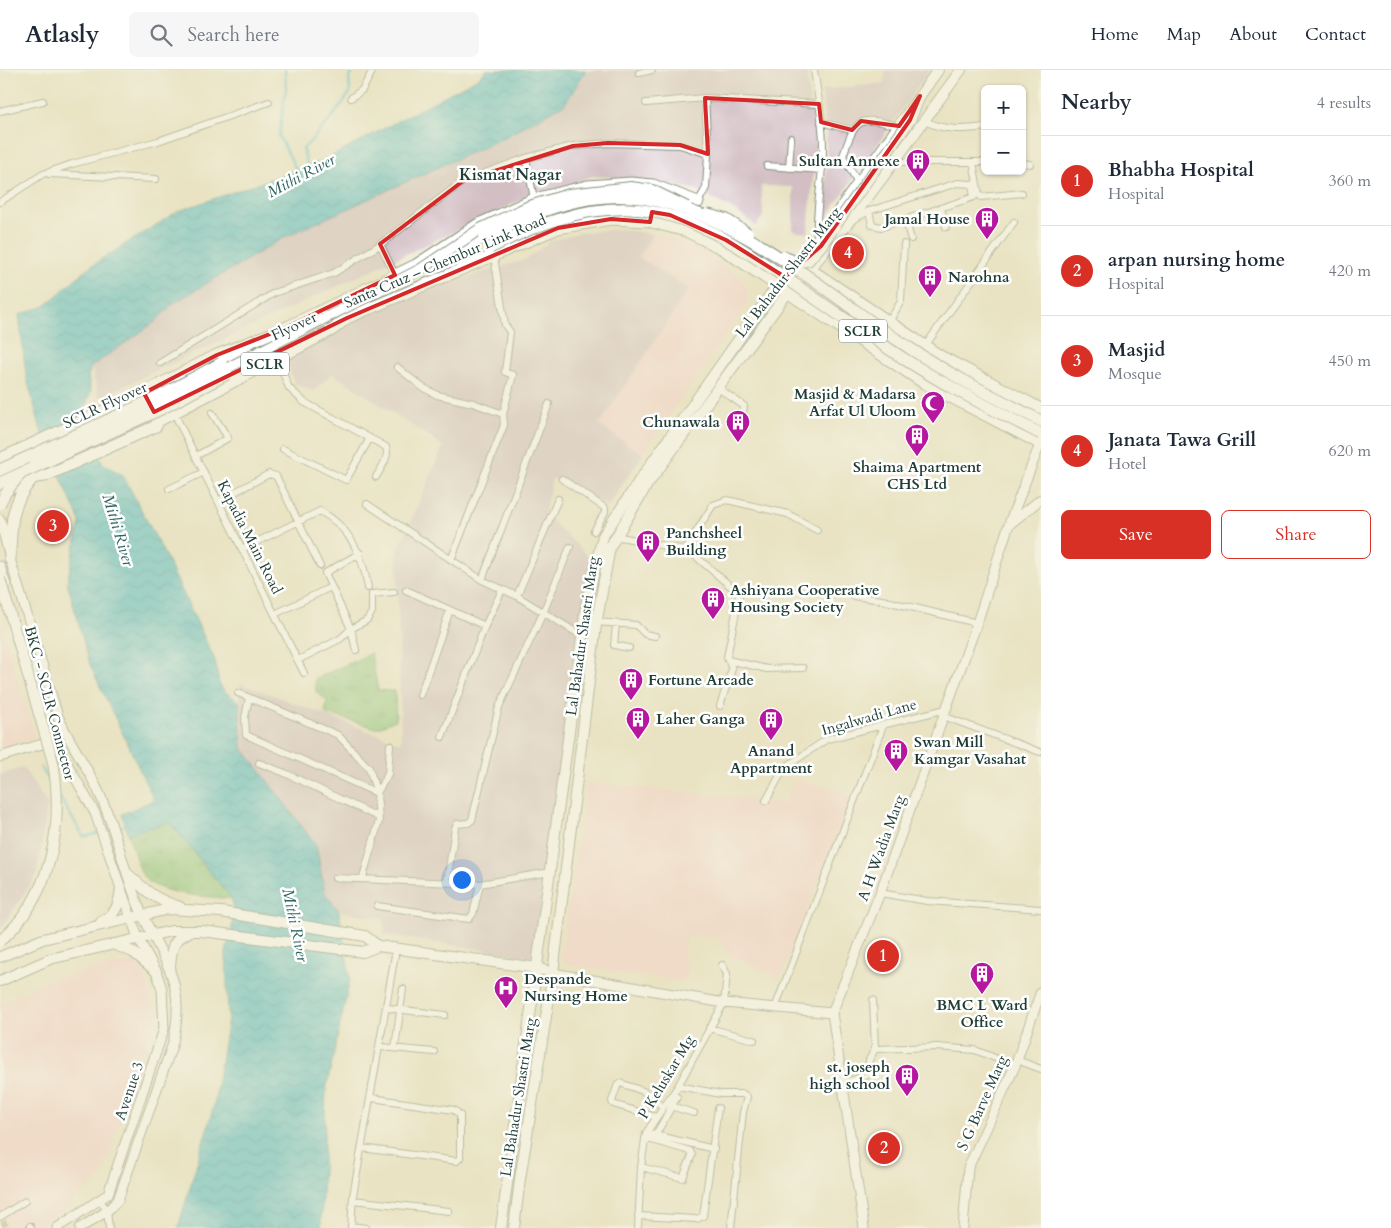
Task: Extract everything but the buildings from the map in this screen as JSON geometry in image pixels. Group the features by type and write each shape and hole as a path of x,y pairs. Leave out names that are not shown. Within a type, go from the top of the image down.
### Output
{"highway":[{"name":"Santa Cruz – Chembur Link Road","path":"0,459 144,393 217,355 285,328 416,265 477,225 534,199 568,189 609,183 631,183 658,187 696,207"},
{"path":"650,222 658,187"},
{"name":"SCLR","path":"489,248 552,208 589,200 630,197 696,207 767,251 935,365 1041,421"},
{"name":"SCLR","path":"416,265 489,248 537,226 573,215 630,209 670,215 726,240 929,375 1041,441"},
{"name":"Santa Cruz – Chembur Link Road","path":"0,493 110,444 156,426 158,421 277,357 332,330 347,318 426,284 489,248 576,224 620,219 668,225 704,239 738,258 876,352 962,405 1041,441"},
{"path":"799,262 925,346 977,377 1041,409"},
{"name":"Flyover","path":"224,369 347,318"},
{"path":"876,352 892,324"},
{"name":"Flyover","path":"224,369 285,328"},
{"path":"0,483 161,408 224,369"},
{"name":"SCLR Flyover","path":"0,470 156,398 224,369"},
{"path":"144,393 158,421"},
{"path":"5,562 16,503 39,476"}],"main road":[{"name":"Lal Bahadur Shastri Marg","path":"514,1228 553,973 596,622 610,547 647,485 768,298 817,241 938,70"},
{"name":"Lal Bahadur Shastri Marg","path":"501,1228 587,600 603,536 705,397 718,388 788,292 810,270 847,224 960,70"},
{"path":"0,504 4,494 20,475 47,454 159,403 421,269 480,229 508,214 549,198 631,187 652,190 726,219 789,259 797,262 808,261 821,246 910,120 920,96"},
{"path":"768,298 778,306"},
{"name":"BKC - SCLR Connector","path":"0,579 53,762 58,790 58,814 54,844 40,889 12,930 0,941"},
{"path":"129,875 149,894 159,900 191,910"},
{"path":"91,926 116,912 119,906 121,888"},
{"path":"0,957 43,939 91,926 169,909 221,912 365,936 378,946 537,968 553,973"},
{"path":"0,981 50,959 171,931 221,934 363,952 378,946"},
{"path":"170,967 174,944 177,939 190,931"},
{"path":"113,944 133,952 156,971"},
{"path":"525,1056 541,1059"},
{"path":"509,1178 520,1179"}],"street":[{"path":"351,98 362,90 373,70"},
{"path":"639,74 652,70"},
{"path":"814,70 823,146 822,170 815,218 817,241"},
{"path":"646,103 705,98 819,104"},
{"path":"696,207 706,188 708,154 705,98"},
{"path":"0,111 42,101"},
{"path":"0,202 43,174 72,164 158,141 269,102"},
{"path":"923,120 932,125 959,130 981,128"},
{"path":"858,183 843,156 852,130 861,121 877,121 899,126"},
{"path":"821,122 852,130"},
{"path":"790,168 791,138"},
{"path":"160,363 274,293 334,272 380,244 463,181 526,158 573,146 608,143 680,145 708,154"},
{"path":"526,158 534,199"},
{"path":"892,162 981,162"},
{"path":"973,162 979,195 982,197 1022,193"},
{"path":"1026,164 1030,164"},
{"path":"768,166 822,170"},
{"path":"43,174 156,179"},
{"path":"847,224 869,211 957,183 972,184 974,197 875,227 872,225 869,211"},
{"path":"942,208 946,227"},
{"path":"905,219 911,239"},
{"path":"925,346 1014,222"},
{"path":"380,244 395,275"},
{"path":"892,324 902,301 904,244"},
{"path":"451,560 504,425 503,414 513,375 505,372 510,332 505,325 489,248"},
{"path":"277,357 288,388 304,402 386,447 388,452 376,477"},
{"path":"397,367 422,387 437,394 472,403 503,414"},
{"path":"718,388 744,406 742,420 738,426"},
{"path":"482,580 549,404"},
{"name":"Kapadia Main Road","path":"174,413 304,673"},
{"path":"196,456 228,438 212,413"},
{"path":"283,449 346,480 370,438"},
{"name":"A H Wadia Marg","path":"832,1013 880,892 977,623 1009,524 1041,441"},
{"path":"169,489 204,472"},
{"path":"218,501 272,474 276,476 320,566"},
{"path":"562,479 604,506 606,510 594,531"},
{"path":"517,596 558,499"},
{"path":"1009,524 1041,499"},
{"path":"686,548 713,505 727,500 788,514 816,530"},
{"path":"367,504 482,580 517,596 582,636"},
{"path":"242,549 320,511 345,531 360,553 368,588"},
{"path":"0,519 5,562"},
{"path":"601,519 608,527"},
{"path":"616,536 686,548 736,591 739,598 728,660 732,668 720,706"},
{"path":"447,882 455,828 457,824 468,823 472,820 499,707 543,613 570,547"},
{"path":"356,650 351,629 325,576 326,572 360,553"},
{"name":"Avenue 3","path":"5,562 27,616 65,734 106,808 143,915 170,967 176,986 176,1030 172,1046 118,1200 107,1211 80,1228"},
{"name":"Avenue 3","path":"5,562 16,620 54,740 95,813 138,938 156,971 162,989 164,1028 110,1189 100,1200 57,1228"},
{"path":"275,614 331,587"},
{"path":"406,590 485,626"},
{"path":"442,737 485,626 502,590"},
{"path":"298,660 340,639 370,616 372,594 394,592"},
{"path":"853,596 882,600 977,623"},
{"path":"420,695 450,610"},
{"path":"16,620 27,616"},
{"path":"596,622 636,625 645,634 655,636"},
{"path":"616,624 614,645 628,648"},
{"path":"728,660 768,668 804,668"},
{"path":"238,693 338,735 369,768 377,793 379,821 363,878"},
{"path":"249,698 245,717 246,735 377,793"},
{"path":"945,712 1040,752"},
{"name":"Ingalwadi Lane","path":"766,801 784,768 827,739 945,712"},
{"path":"775,1008 883,726"},
{"path":"0,757 54,740"},
{"path":"377,793 388,774 390,746"},
{"path":"259,763 285,773 378,817"},
{"path":"335,878 480,884 550,872"},
{"path":"377,906 469,919 473,914 480,884"},
{"path":"880,892 927,901 1041,909"},
{"path":"366,1228 351,1227 353,1200 381,1047 396,949"},
{"path":"722,965 727,974 724,1003"},
{"path":"553,973 724,1003 832,1013 864,1228"},
{"path":"395,1048 403,990"},
{"name":"S G Barve Marg","path":"963,1228 968,1168 1016,1063 1041,991"},
{"path":"843,1083 868,1075 869,1060 875,1049 873,1000"},
{"name":"P Keluskar Mg","path":"638,1228 641,1169 646,1136 663,1106 678,1086 708,1028 724,1003"},
{"path":"387,1008 444,1016"},
{"path":"708,1028 754,1040"},
{"path":"381,1047 434,1052"},
{"path":"875,1049 937,1047 976,1050 1041,1069"},
{"path":"656,1117 613,1104 612,1101 618,1084 620,1083 643,1091 663,1106 694,1112"},
{"path":"678,1086 721,1094 743,1094 747,1097 743,1112 731,1228"},
{"path":"656,1136 677,1097"},
{"path":"362,1148 458,1162 460,1158 460,1115 454,1110 372,1098"},
{"path":"638,1216 700,1218 704,1213 714,1150 718,1108"},
{"path":"646,1136 656,1136 714,1150"},
{"path":"641,1169 683,1178 692,1155 690,1151 646,1136"},
{"path":"641,1169 681,1181"},
{"path":"100,1200 107,1211 109,1228"},
{"path":"353,1200 449,1212"},
{"path":"1,1219 25,1201"}],"highlighted area":[{"path":"920,96 910,120 821,246 785,277 726,240 670,215 652,212 650,222 611,219 558,228 347,318 154,412 144,393 217,355 285,328 395,275 380,244 463,181 573,146 608,143 680,145 708,154 705,98 819,104 821,122 852,130 861,121 899,126"}],"shaded area":[{"path":"586,70 806,70 816,144 808,233 793,231 793,187 761,186 763,216 756,226 736,211 696,190 645,180 593,176 530,196 99,398 91,367 174,303 287,236 565,104"},
{"path":"886,70 930,70 823,222 820,220 827,165 822,90 884,83"},
{"path":"621,229 653,234 639,257 689,289 599,425 643,454 608,506 552,478 545,514 593,561 533,957 384,935 384,919 339,911 325,893 316,845 242,747 239,702 240,683 401,743 397,553 443,446 332,373 314,391 295,384 283,355 419,291 527,259 550,241 578,233"},
{"path":"653,234 675,238 702,250 742,278 747,287 747,300 744,309 643,454 599,426 688,289 639,257"},
{"path":"0,621 35,738 0,749"},
{"path":"23,767 48,806 36,876 0,930 0,775"},
{"path":"799,779 853,796 780,979 726,953 722,942 713,938 691,934 684,943 687,982 568,965 563,961 561,956 586,782 784,803 793,782"},
{"path":"136,962 145,973 156,1018 101,1177 59,1213 37,1228 0,1228 0,1004 44,982 91,968"}],"green space":[{"path":"371,653 378,690 395,691 396,720 376,728 325,713 327,700 316,692 315,679"},
{"path":"169,822 232,899 196,896 169,891 148,881 142,874 128,834"}],"water":[{"name":"Mithi River","path":"486,70 586,70 565,104 503,138 287,236 174,303 155,322 91,367 88,377 91,391 82,414 103,464 123,475 166,557 215,660 219,683 224,691 239,702 242,747 316,845 325,893 339,911 350,979 326,1090 321,1228 178,1228 214,1105 228,1018 226,952 234,917 232,899 170,822 128,834 122,814 154,800 90,665 67,582 80,522 41,431 26,375 19,315 45,306 89,267 178,211 323,161 478,78"}],"waterway":[{"name":"Mithi River","path":"285,70 286,89 279,136 297,171"},
{"name":"Mithi River","path":"308,169 303,149 330,120 350,93 349,78 355,70"},
{"path":"41,767 52,785"},
{"path":"60,798 84,837 110,830"},
{"path":"115,828 127,825"}],"tunnel":[{"path":"3,1221 7,1228"}],"place":[{"name":"Sultan Annexe","path":"918,182"},
{"name":"Jamal House","path":"987,240"},
{"name":"Janata Tawa Grill","path":"848,253"},
{"name":"Narohna","path":"930,298"},
{"name":"Masjid & Madarsa Arfat Ul Uloom","path":"933,424"},
{"name":"Chunawala","path":"738,443"},
{"name":"Shaima Apartment CHS Ltd","path":"917,457"},
{"name":"Masjid","path":"53,526"},
{"name":"Panchsheel Building","path":"648,563"},
{"name":"Ashiyana Cooperative Housing Society","path":"713,620"},
{"name":"Fortune Arcade","path":"631,701"},
{"name":"Laher Ganga","path":"638,740"},
{"name":"Anand Appartment","path":"771,741"},
{"name":"Swan Mill Kamgar Vasahat","path":"896,772"},
{"name":"Bhabha Hospital","path":"883,956"},
{"name":"BMC L Ward Office","path":"982,995"},
{"name":"Despande Nursing Home","path":"506,1009"},
{"name":"st. joseph high school","path":"907,1097"},
{"name":"arpan nursing home","path":"884,1148"}],"district":[{"name":"Kismat Nagar","path":"510,175"}]}
